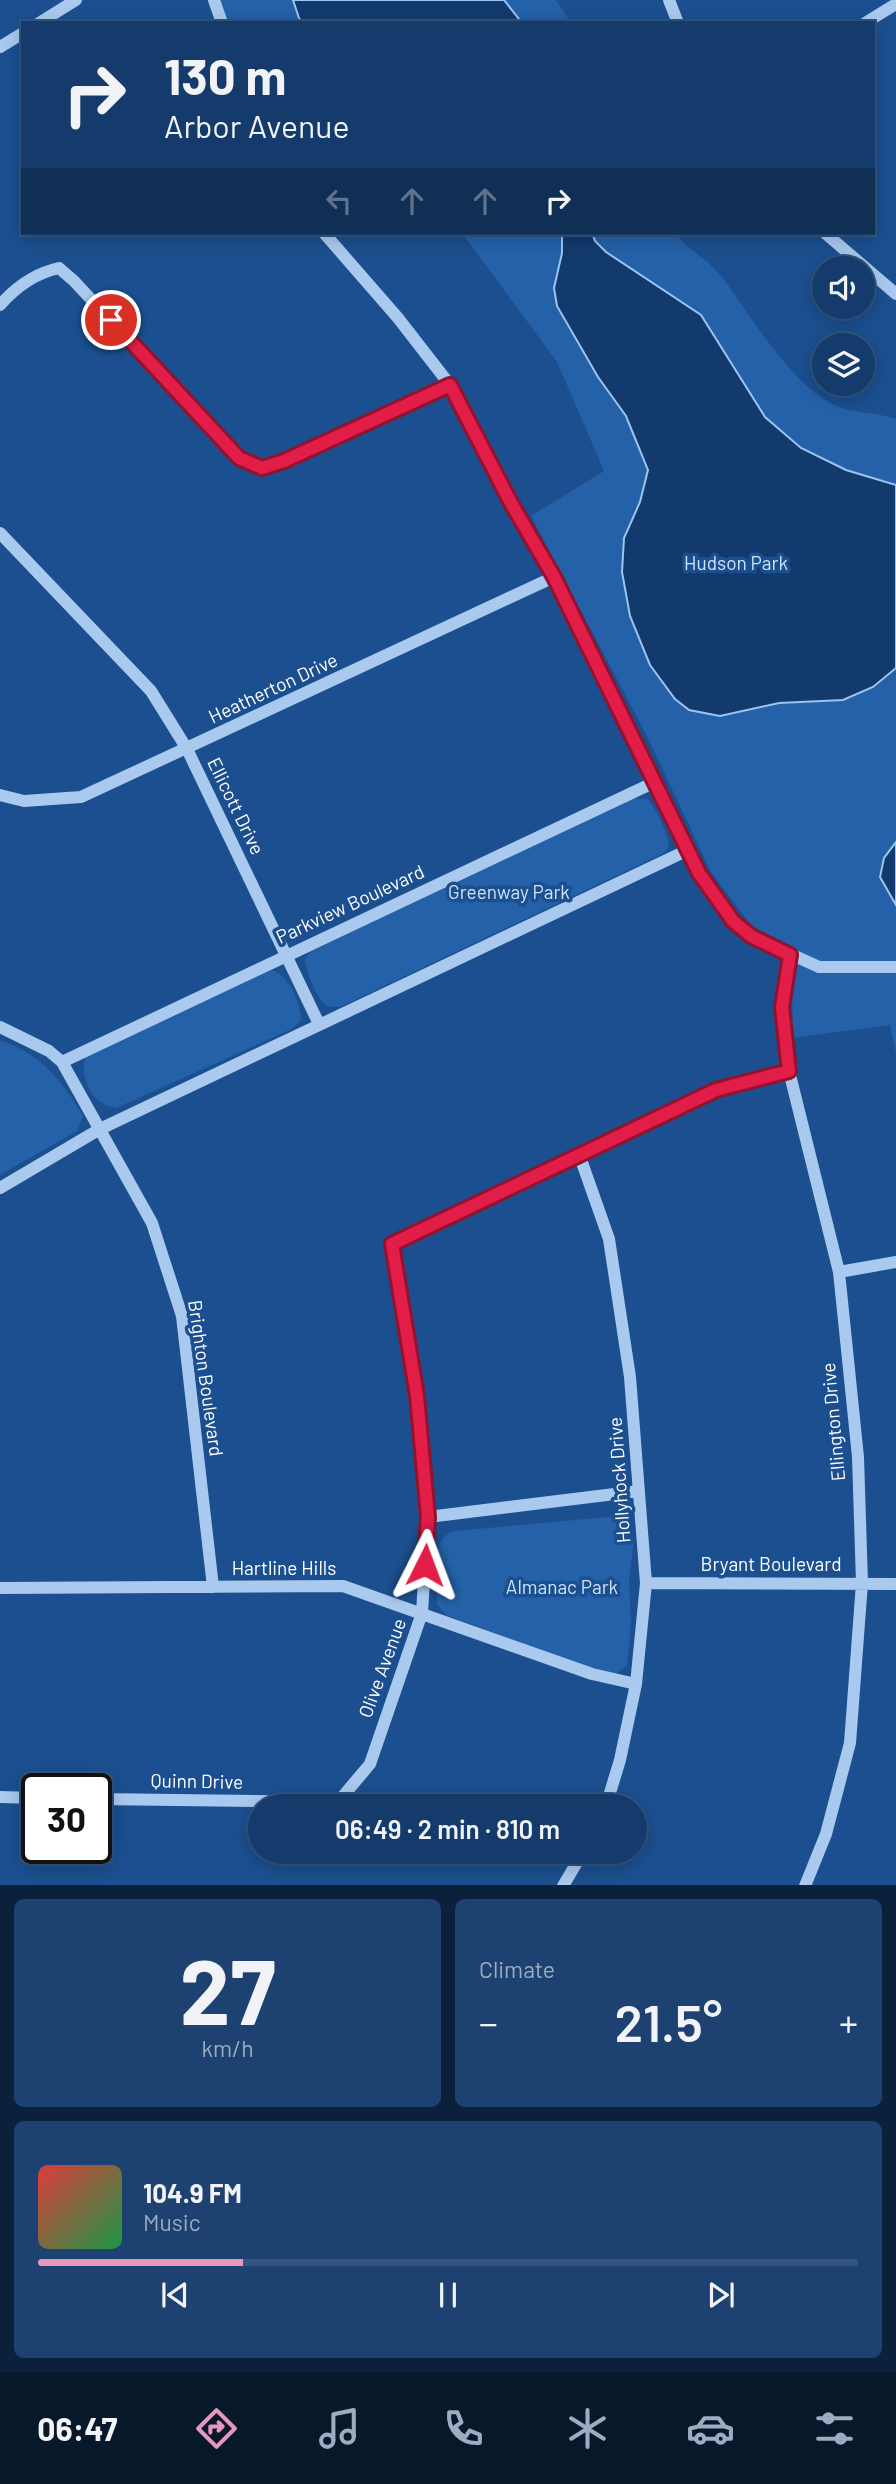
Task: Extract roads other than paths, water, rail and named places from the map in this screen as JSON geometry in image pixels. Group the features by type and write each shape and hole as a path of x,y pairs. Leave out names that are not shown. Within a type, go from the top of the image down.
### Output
{"street":[{"path":"42,21 76,0"},
{"path":"214,0 221,21"},
{"path":"669,0 677,21"},
{"path":"868,21 896,4"},
{"path":"0,47 21,34"},
{"path":"326,235 398,318 450,385 511,503 554,577 699,873 733,921 751,936 819,967 896,967"},
{"path":"827,235 896,294"},
{"path":"0,305 10,293 42,271 59,268 239,458 262,468 284,461 450,385"},
{"name":"Ellicott Drive","path":"0,533 151,691 187,749 320,1024"},
{"name":"Heatherton Drive","path":"0,795 24,801 81,797 554,577"},
{"name":"Parkview Boulevard","path":"62,1062 655,782"},
{"path":"0,1188 100,1129 688,850"},
{"name":"Ellington Drive","path":"790,955 782,1007 789,1071 839,1272 858,1457 862,1583 850,1743 826,1834 805,1885"},
{"name":"Brighton Boulevard","path":"0,1027 49,1051 62,1062 152,1223 182,1316 214,1587"},
{"path":"579,1154 716,1090 789,1071"},
{"name":"Olive Avenue","path":"345,1794 370,1764 422,1614 428,1517 417,1396 392,1244 579,1154"},
{"name":"Hollyhock Drive","path":"579,1154 610,1239 630,1377 646,1583 636,1684 620,1760 610,1794"},
{"path":"839,1272 896,1262"},
{"path":"428,1517 639,1491"},
{"name":"Bryant Boulevard","path":"646,1583 896,1584"},
{"name":"Hartline Hills","path":"0,1588 343,1586 592,1674 636,1684"},
{"path":"0,1797 21,1798"},
{"name":"Quinn Drive","path":"112,1798 248,1801"},
{"path":"563,1885 576,1864"}],"park label":[{"name":"Hudson Park","path":"736,563"},
{"name":"Greenway Park","path":"509,892"},
{"name":"Almanac Park","path":"562,1587"}]}
